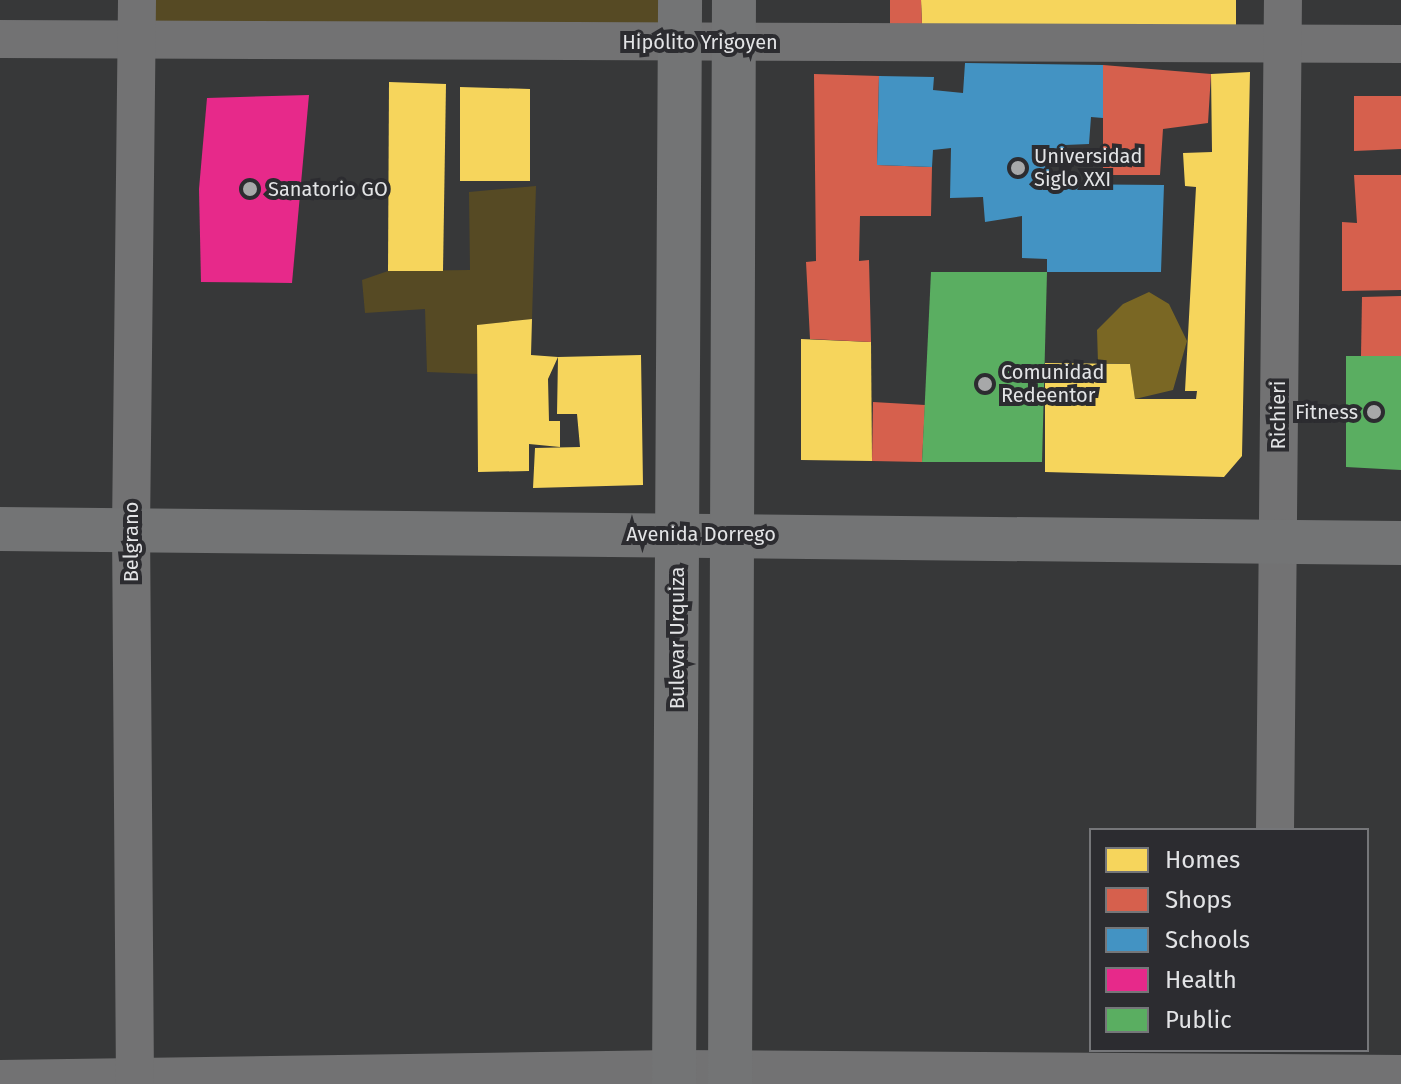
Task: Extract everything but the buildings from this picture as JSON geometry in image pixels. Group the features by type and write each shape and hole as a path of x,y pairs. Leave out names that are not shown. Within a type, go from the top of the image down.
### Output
{"main road":[{"name":"Bulevar Urquiza","path":"674,1076 680,21"},
{"path":"730,1077 734,21"},
{"name":"Avenida Dorrego","path":"0,529 677,533 1401,543"}],"street":[{"name":"Belgrano","path":"135,1082 131,530 137,0"},
{"name":"Richieri","path":"1275,828 1283,0"},
{"name":"Hipólito Yrigoyen","path":"0,39 135,39 734,21 1281,44 1401,44"},
{"path":"0,1079 135,1082 1273,1069 1401,1074"}],"shaded area":[{"path":"137,0 680,0 680,42 135,39"},
{"path":"536,186 532,319 478,325 478,374 427,372 425,309 365,313 362,280 388,271 470,270 469,192"},
{"path":"1149,292 1169,304 1187,341 1173,390 1135,399 1130,364 1098,363 1097,330 1123,304"}],"place":[{"name":"Universidad Siglo XXI","path":"1018,168"},
{"name":"Sanatorio GO","path":"250,189"},
{"name":"Comunidad Redeentor","path":"985,384"},
{"name":"Fitness","path":"1374,412"}]}
